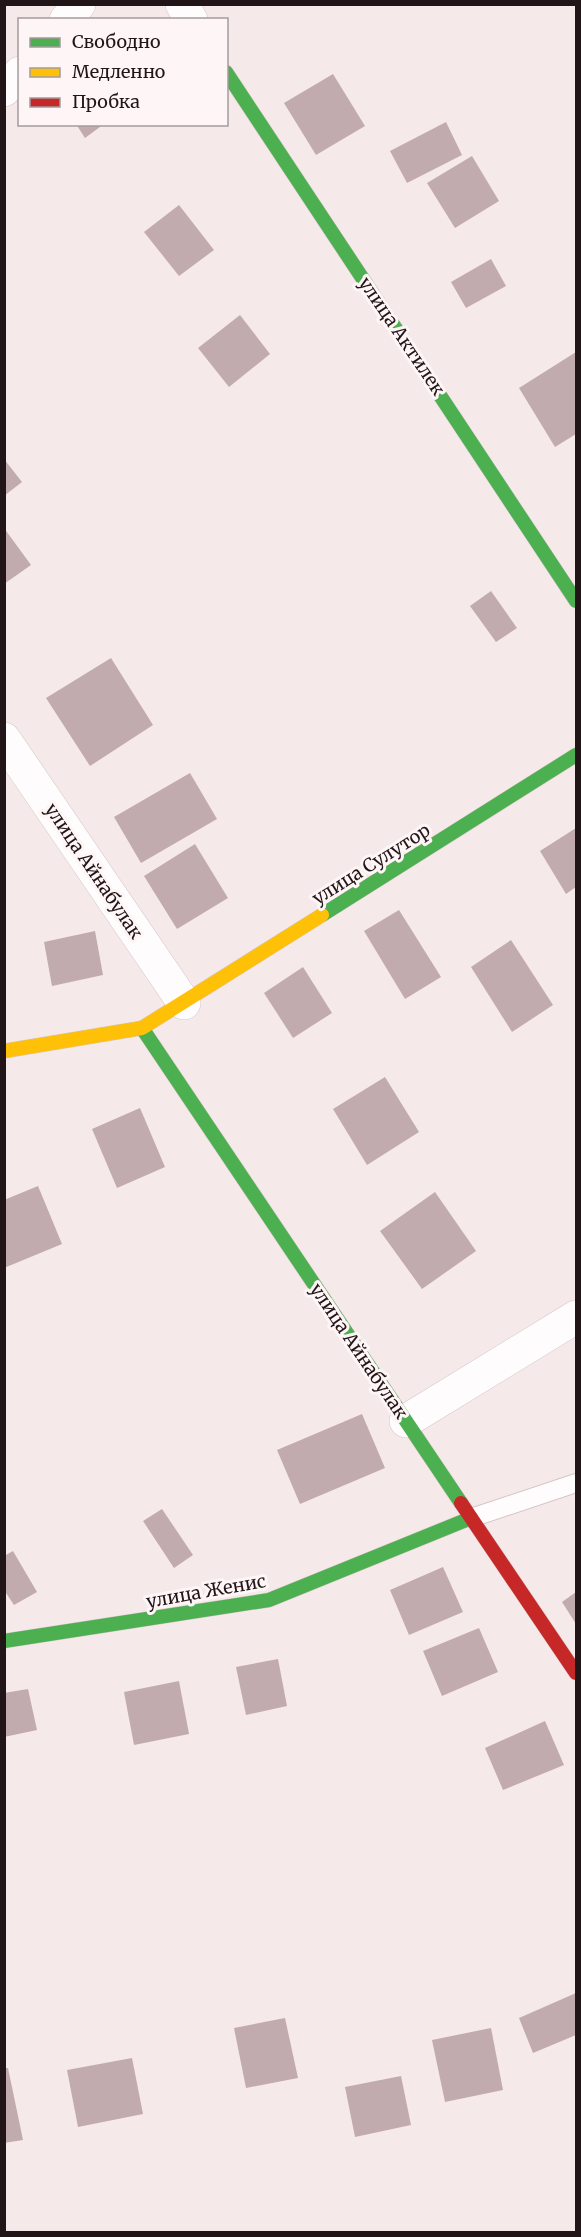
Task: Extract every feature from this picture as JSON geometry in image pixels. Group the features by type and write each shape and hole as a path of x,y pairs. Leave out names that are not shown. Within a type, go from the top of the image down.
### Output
{"street":[{"path":"68,18 79,4"},
{"path":"182,4 191,18"},
{"path":"4,90 18,75"},
{"name":"улица Актилек","path":"228,75 576,600"},
{"name":"улица Айнабулак","path":"4,739 184,1003"},
{"name":"улица Сулутор","path":"142,1028 576,755"},
{"path":"4,1051 142,1028"},
{"name":"улица Айнабулак","path":"142,1028 576,1673"},
{"path":"406,1421 576,1317"},
{"name":"улица Женис","path":"4,1641 269,1600 471,1518"}],"lane":[{"path":"471,1518 576,1483"}],"building":[{"path":"333,74 365,126 316,155 284,103"},
{"path":"446,122 462,155 407,183 390,151"},
{"path":"77,126 101,126 85,138"},
{"path":"472,156 499,201 455,228 427,183"},
{"path":"179,205 214,250 179,276 144,232"},
{"path":"491,259 506,286 466,308 451,282"},
{"path":"240,315 270,354 229,387 198,348"},
{"path":"576,352 576,434 555,447 519,388"},
{"path":"4,459 22,482 4,496"},
{"path":"4,528 31,565 4,584"},
{"path":"491,591 517,628 496,642 470,606"},
{"path":"111,658 153,725 90,766 46,698"},
{"path":"190,773 217,819 141,863 114,817"},
{"path":"576,828 576,887 566,894 540,851"},
{"path":"195,844 228,898 177,929 144,876"},
{"path":"399,910 441,977 405,999 364,931"},
{"path":"95,931 103,975 52,986 44,942"},
{"path":"511,940 553,1005 512,1032 471,967"},
{"path":"303,967 332,1013 293,1038 264,993"},
{"path":"385,1077 419,1132 367,1165 333,1109"},
{"path":"140,1108 165,1167 117,1188 92,1129"},
{"path":"38,1186 62,1244 4,1268 4,1200"},
{"path":"435,1192 476,1251 422,1289 380,1231"},
{"path":"362,1414 385,1468 300,1504 277,1450"},
{"path":"162,1509 193,1555 174,1568 143,1521"},
{"path":"13,1551 37,1592 14,1605 4,1590 4,1556"},
{"path":"443,1567 463,1612 409,1635 390,1590"},
{"path":"576,1592 576,1624 562,1602"},
{"path":"479,1628 498,1672 442,1696 423,1651"},
{"path":"278,1659 287,1706 246,1715 236,1667"},
{"path":"179,1681 189,1734 134,1745 124,1692"},
{"path":"28,1689 37,1730 4,1737 4,1693"},
{"path":"545,1721 564,1765 503,1790 485,1748"},
{"path":"576,1993 576,2035 533,2053 519,2018"},
{"path":"285,2018 298,2078 246,2088 234,2028"},
{"path":"491,2028 503,2090 445,2102 432,2040"},
{"path":"132,2058 143,2114 78,2127 67,2070"},
{"path":"4,2068 8,2068 23,2140 4,2143"},
{"path":"401,2076 411,2125 355,2137 345,2087"}],"traffic: fast":[{"path":"228,75 576,601"},
{"path":"322,915 576,755"},
{"path":"142,1028 461,1503"},
{"path":"4,1641 269,1600 471,1518"}],"traffic: slow":[{"path":"4,1051 142,1028 322,915"}],"traffic: jam":[{"path":"461,1503 576,1673"}]}
